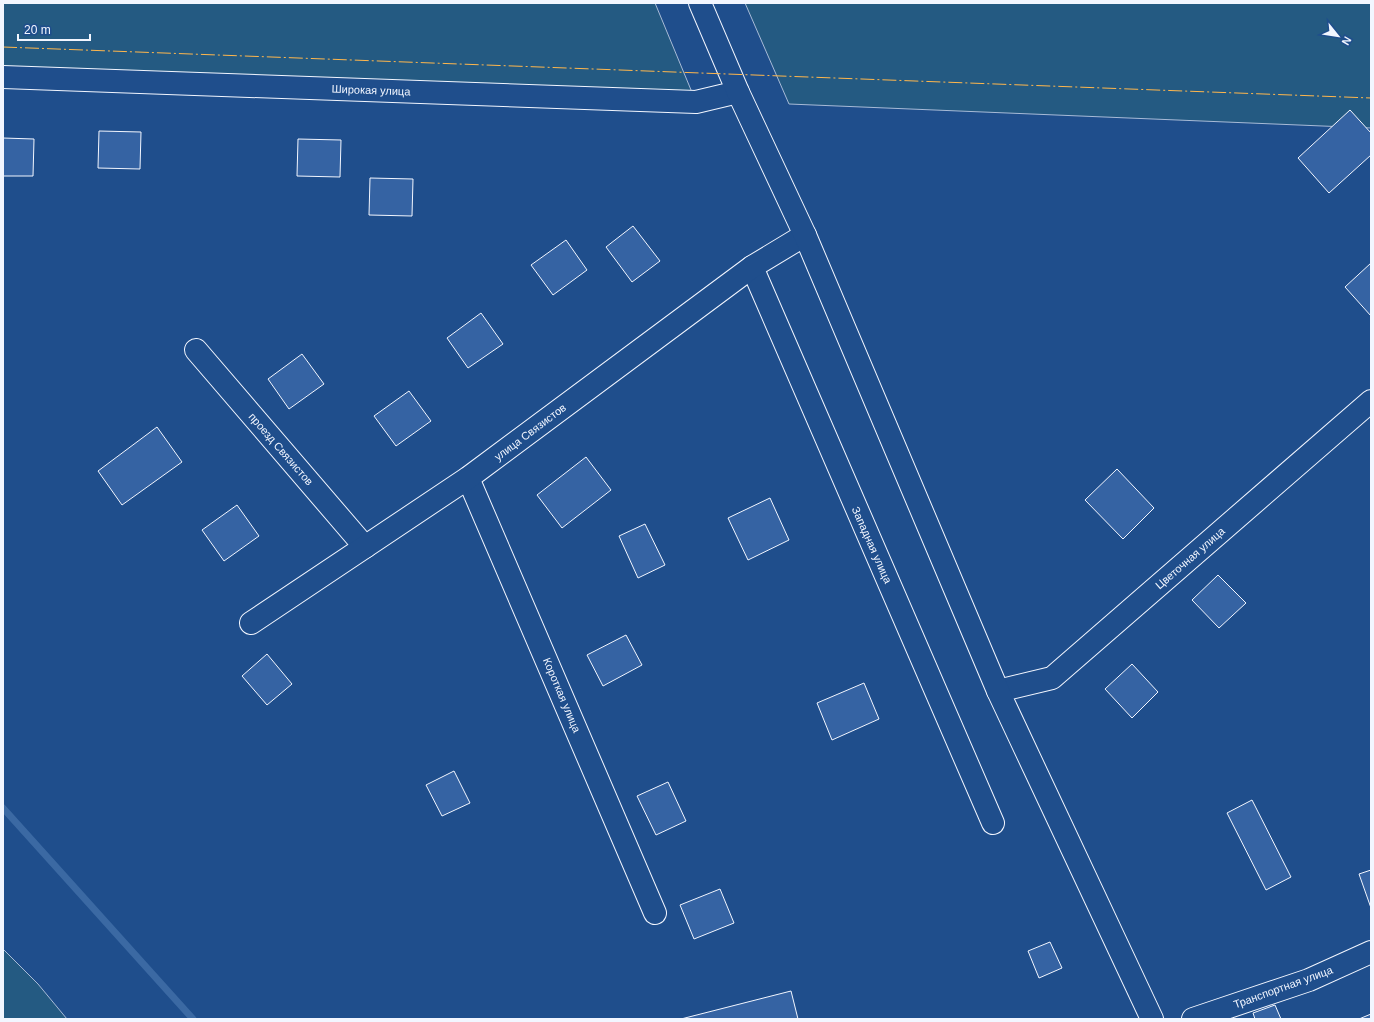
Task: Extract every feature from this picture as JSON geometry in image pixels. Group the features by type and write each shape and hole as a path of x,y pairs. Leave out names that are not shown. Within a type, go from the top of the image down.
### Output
{"street":[{"path":"700,3 738,92 805,235 998,691 1152,1019"},
{"name":"Широкая улица","path":"3,77 696,102 738,92"},
{"name":"улица Связистов","path":"251,624 468,478 752,268 805,235"},
{"name":"Западная улица","path":"752,268 993,823"},
{"name":"проезд Связистов","path":"196,350 365,547"},
{"name":"Цветочная улица","path":"998,691 1052,678 1371,401"},
{"name":"Короткая улица","path":"468,478 655,913"},
{"name":"Транспортная улица","path":"1193,1019 1309,980 1371,952"}],"shaded area":[{"path":"3,3 655,3 696,102 3,83"},
{"path":"745,3 1371,3 1371,128 789,104"},
{"path":"3,949 38,984 67,1019 3,1019"}],"building":[{"path":"1350,110 1371,133 1371,155 1329,193 1298,158"},
{"path":"99,131 141,132 140,169 98,168"},
{"path":"3,138 34,139 33,176 3,176"},
{"path":"298,139 341,140 340,177 297,176"},
{"path":"370,178 413,179 412,216 369,215"},
{"path":"633,226 660,261 632,282 606,247"},
{"path":"566,240 587,270 553,295 531,265"},
{"path":"1371,263 1371,316 1345,287"},
{"path":"481,313 503,344 468,368 447,338"},
{"path":"302,354 324,384 289,409 268,379"},
{"path":"409,391 431,421 396,446 374,416"},
{"path":"157,427 182,462 122,505 98,471"},
{"path":"586,457 611,490 562,528 537,495"},
{"path":"1117,469 1154,508 1123,539 1085,500"},
{"path":"770,498 789,540 748,560 728,518"},
{"path":"237,505 259,536 224,561 202,530"},
{"path":"645,524 665,565 638,578 619,536"},
{"path":"1218,575 1246,603 1219,628 1192,600"},
{"path":"626,635 642,665 603,686 587,655"},
{"path":"267,654 292,684 267,705 242,676"},
{"path":"1132,664 1158,692 1132,718 1105,689"},
{"path":"864,683 879,719 832,740 817,703"},
{"path":"454,771 470,803 442,816 426,785"},
{"path":"668,782 686,821 656,835 637,796"},
{"path":"1252,800 1291,877 1266,890 1227,813"},
{"path":"1371,870 1371,908 1359,874"},
{"path":"720,889 734,923 694,939 680,905"},
{"path":"1050,942 1062,968 1039,978 1028,951"},
{"path":"791,991 798,1019 681,1019"},
{"path":"1275,1005 1281,1019 1255,1019 1253,1013"},
{"path":"1371,1014 1371,1019 1359,1019"}],"waterway":[{"path":"3,808 193,1019"}],"power":[{"path":"3,47 1371,98"}]}
